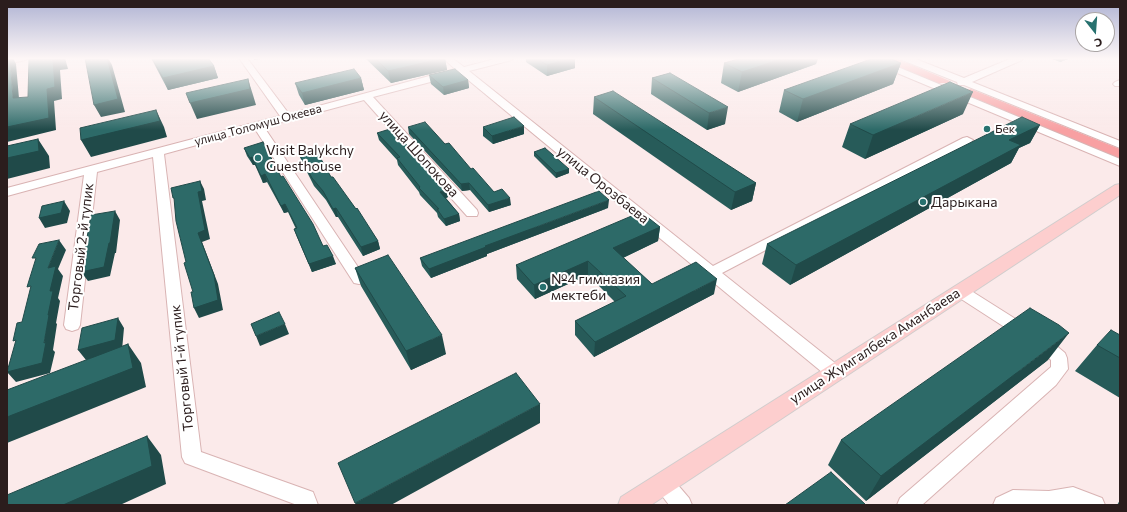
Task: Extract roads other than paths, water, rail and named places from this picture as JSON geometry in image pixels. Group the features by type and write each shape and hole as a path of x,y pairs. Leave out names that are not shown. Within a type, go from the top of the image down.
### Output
{"main road":[{"name":"улица Жумгалбека Аманбаева","path":"630,505 1120,188"}],"street":[{"path":"260,82 286,117"},
{"name":"улица Толомуш Океева","path":"7,192 418,82"},
{"name":"улица Орозбаева","path":"477,82 834,372"},
{"path":"927,82 1120,164"},
{"path":"944,89 963,82"},
{"path":"967,82 1120,144"},
{"name":"улица Шопокова","path":"366,96 472,213"},
{"path":"258,125 359,279"},
{"path":"711,273 967,140"},
{"name":"Торговый 1-й тупик","path":"158,151 192,457 306,499 308,505"},
{"name":"Торговый 2-й тупик","path":"72,325 91,169"},
{"path":"907,505 1050,380 1060,369 1059,358 1046,346 960,291"},
{"path":"664,483 682,505"},
{"path":"1003,505 1014,500 1049,501 1073,497 1096,505"}],"place":[{"name":"Бек","path":"987,129"},
{"name":"Visit Balykchy Guesthouse","path":"258,158"},
{"name":"Дарыкана","path":"923,202"},
{"name":"№4 гимназия мектеби","path":"543,287"}]}
